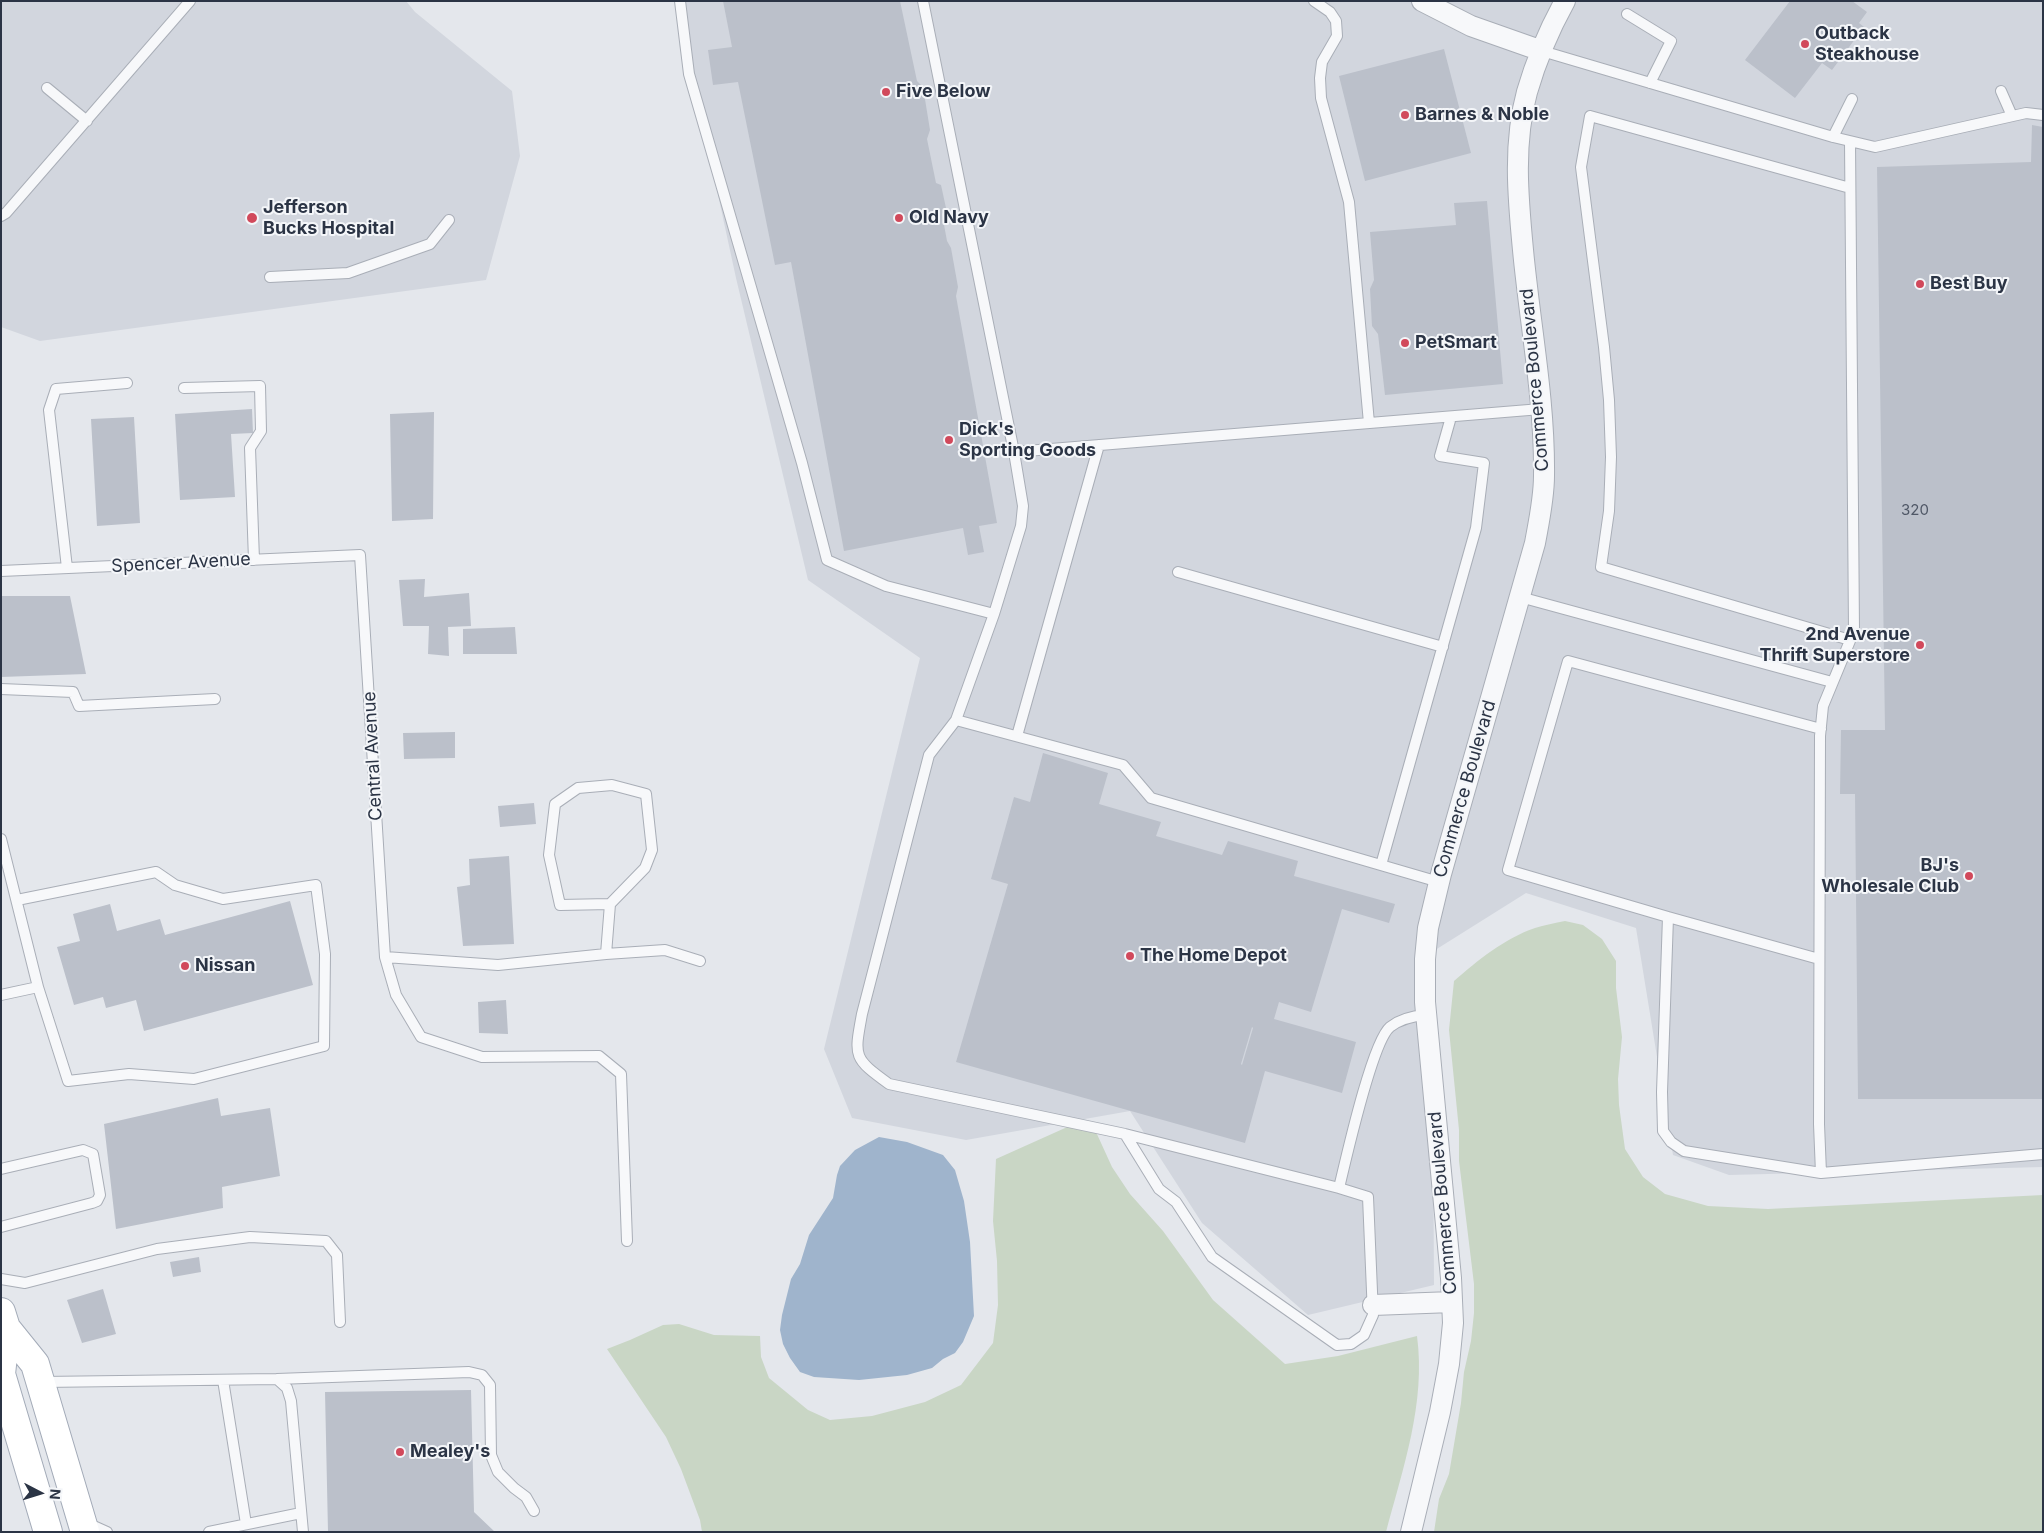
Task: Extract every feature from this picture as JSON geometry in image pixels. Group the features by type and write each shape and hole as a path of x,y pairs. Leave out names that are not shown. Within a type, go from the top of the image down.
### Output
{"main road":[{"path":"4,1320 35,1364 83,1526"},
{"path":"4,1320 1,1374 48,1532"}],"street":[{"path":"1422,1 1471,26 1542,51"},
{"name":"Commerce Boulevard","path":"1411,1532 1440,1412 1449,1364 1453,1323 1426,1015 1428,928 1439,882 1535,543 1544,494 1541,409 1517,188 1527,93 1542,51 1564,1"},
{"path":"1372,1305 1452,1302"}],"lane":[{"path":"1,216 6,213 153,41 190,1"},
{"path":"680,1 690,74 802,463 827,560 886,586 994,614"},
{"path":"923,1 1014,452 1022,506 1022,526 994,614 956,720 930,755 862,1014 856,1048 865,1067 889,1084 1125,1134 1368,1197 1373,1314 1364,1335 1351,1344 1337,1345 1212,1257 1176,1202 1159,1189 1125,1134"},
{"path":"1314,1 1330,12 1336,21 1337,36 1322,62 1320,78 1321,98 1349,202 1370,423"},
{"path":"1627,14 1671,40 1650,83"},
{"path":"1542,51 1850,142 1875,147 2026,113 2043,115"},
{"path":"47,88 86,121"},
{"path":"2001,91 2012,116"},
{"path":"1833,137 1852,99"},
{"path":"1850,188 1590,116 1581,167 1610,400 1611,457 1609,511 1601,567 1850,640"},
{"path":"1821,1173 1819,1124 1819,959 1821,729 1823,706 1854,630 1850,142"},
{"path":"270,278 348,273 430,244 449,220"},
{"path":"67,568 49,410 56,388 127,383"},
{"path":"184,388 260,386 261,431 250,448 254,560"},
{"path":"1014,452 1541,409"},
{"path":"1381,865 1476,528 1484,463 1440,456 1450,417"},
{"path":"1017,736 1099,445"},
{"name":"Spencer Avenue","path":"1,571 360,555"},
{"name":"Central Avenue","path":"360,555 385,957 396,995 422,1037 482,1057 600,1056 621,1074 627,1240"},
{"path":"1178,572 1443,647"},
{"path":"1520,597 1832,682"},
{"path":"1819,959 1508,870 1568,661 1821,729"},
{"path":"1,689 73,692 79,706 215,700"},
{"path":"956,720 1123,765 1151,798 1439,882"},
{"path":"606,954 610,904 645,868 652,850 646,794 612,785 578,788 555,804 550,855 560,905 610,904"},
{"path":"1,839 18,900 38,987 68,1081 130,1074 194,1079 324,1046 325,954 316,885 223,899 175,885 156,872 18,900"},
{"path":"1668,917 1662,1086 1663,1132 1670,1142 1684,1151 1821,1173 2043,1154"},
{"path":"385,957 498,965 665,950 700,961"},
{"path":"1,995 38,987"},
{"path":"1339,1188 1373,1058 1389,1028 1412,1016 1426,1015"},
{"path":"1,1169 83,1150 89,1151 93,1154 100,1195 97,1201 92,1203 1,1227"},
{"path":"1,1280 25,1283 157,1249 250,1237 326,1241 337,1255 340,1322"},
{"path":"41,1382 277,1379 469,1372 482,1375 490,1385 491,1455 498,1472 526,1497 534,1511"},
{"path":"277,1379 287,1388 292,1401 303,1532"},
{"path":"223,1380 246,1524"},
{"path":"208,1532 301,1514"},
{"path":"83,1526 107,1532"}],"shaded area":[{"name":"Jefferson Bucks Hospital","path":"1,1 406,1 415,12 512,91 520,156 486,280 40,341 1,327"},
{"path":"676,1 2043,1 2043,1167 1729,1175 1673,1155 1636,928 1526,893 1432,952 1434,1285 1308,1315 1202,1223 1130,1111 966,1140 852,1118 824,1049 920,658 808,580 736,278"}],"green space":[{"path":"1565,921 1583,925 1602,939 1616,961 1616,988 1622,1037 1618,1079 1619,1105 1625,1149 1643,1177 1665,1194 1708,1206 1768,1209 2043,1195 2043,1532 1434,1532 1439,1499 1449,1474 1474,1313 1474,1284 1459,1161 1459,1130 1449,1030 1454,981 1502,944 1524,932"},
{"path":"1074,1124 1096,1132 1112,1167 1130,1194 1163,1231 1213,1300 1285,1364 1338,1356 1417,1336 1419,1361 1416,1411 1406,1460 1386,1532 702,1532 700,1520 681,1469 666,1437 607,1349 663,1325 679,1324 714,1335 760,1336 761,1357 769,1378 808,1410 830,1420 872,1416 925,1402 961,1385 993,1343 998,1305 997,1261 993,1221 996,1159"}],"water":[{"path":"879,1137 907,1142 943,1155 955,1170 964,1201 970,1242 974,1316 963,1342 955,1353 943,1359 932,1368 907,1375 859,1380 814,1377 800,1372 783,1344 780,1330 791,1279 800,1264 809,1235 833,1198 840,1166 855,1150"}],"building":[{"path":"723,1 900,1 917,81 923,87 930,130 927,139 936,183 941,185 946,208 942,214 947,241 951,248 958,287 956,296 997,523 979,526 984,552 968,555 963,528 844,551 791,262 775,265 738,82 713,85 708,50 732,47"},
{"name":"Outback Steakhouse","path":"1790,1 1852,1 1867,12 1859,23 1864,27 1832,70 1822,63 1795,98 1745,60"},
{"name":"Barnes & Noble","path":"1444,49 1471,153 1365,181 1339,76"},
{"path":"2032,125 2043,127 2043,1099 1858,1099 1855,794 1840,794 1841,730 1885,730 1877,167 2031,162"},
{"path":"1487,201 1503,384 1385,395 1378,334 1372,326 1370,289 1374,280 1370,232 1456,225 1454,203"},
{"path":"252,409 253,433 231,434 235,497 180,500 175,414"},
{"path":"434,412 433,519 392,521 390,414"},
{"path":"134,417 140,523 97,526 91,419"},
{"path":"425,579 424,597 469,593 471,626 448,627 449,656 428,654 429,626 403,626 399,580"},
{"path":"1,596 70,596 86,674 1,677"},
{"path":"515,627 517,654 463,654 463,629"},
{"path":"455,732 455,758 404,759 403,733"},
{"name":"The Home Depot","path":"1043,753 1108,773 1099,804 1161,822 1156,836 1222,855 1228,841 1298,861 1294,876 1395,904 1389,923 1342,909 1311,1012 1279,1002 1274,1019 1356,1042 1342,1093 1265,1071 1245,1143 956,1062 1008,884 991,879 1014,797 1030,802","holes":["1252,1027 1253,1028 1242,1065"]},
{"path":"534,803 536,824 500,827 498,806"},
{"path":"509,856 514,944 463,946 457,887 470,885 469,859"},
{"name":"Nissan","path":"290,901 313,985 144,1031 136,1000 106,1008 103,997 74,1005 57,947 80,941 73,914 110,904 117,931 160,919 165,935"},
{"path":"506,1000 508,1034 479,1033 478,1002"},
{"path":"218,1098 221,1116 270,1108 280,1176 222,1187 223,1208 116,1229 104,1124"},
{"path":"199,1257 201,1272 173,1277 170,1262"},
{"path":"103,1289 116,1334 82,1343 67,1300"},
{"name":"Mealey's","path":"471,1390 474,1512 495,1532 328,1532 325,1392"}],"place":[{"name":"Outback Steakhouse","path":"1805,44"},
{"name":"Five Below","path":"886,92"},
{"name":"Barnes & Noble","path":"1405,115"},
{"name":"Jefferson Bucks Hospital","path":"252,218"},
{"name":"Old Navy","path":"899,218"},
{"name":"Best Buy","path":"1920,284"},
{"name":"PetSmart","path":"1405,343"},
{"name":"Dick's Sporting Goods","path":"949,440"},
{"name":"2nd Avenue Thrift Superstore","path":"1920,645"},
{"name":"BJ's Wholesale Club","path":"1969,876"},
{"name":"The Home Depot","path":"1130,956"},
{"name":"Nissan","path":"185,966"},
{"name":"Mealey's","path":"400,1452"}]}
